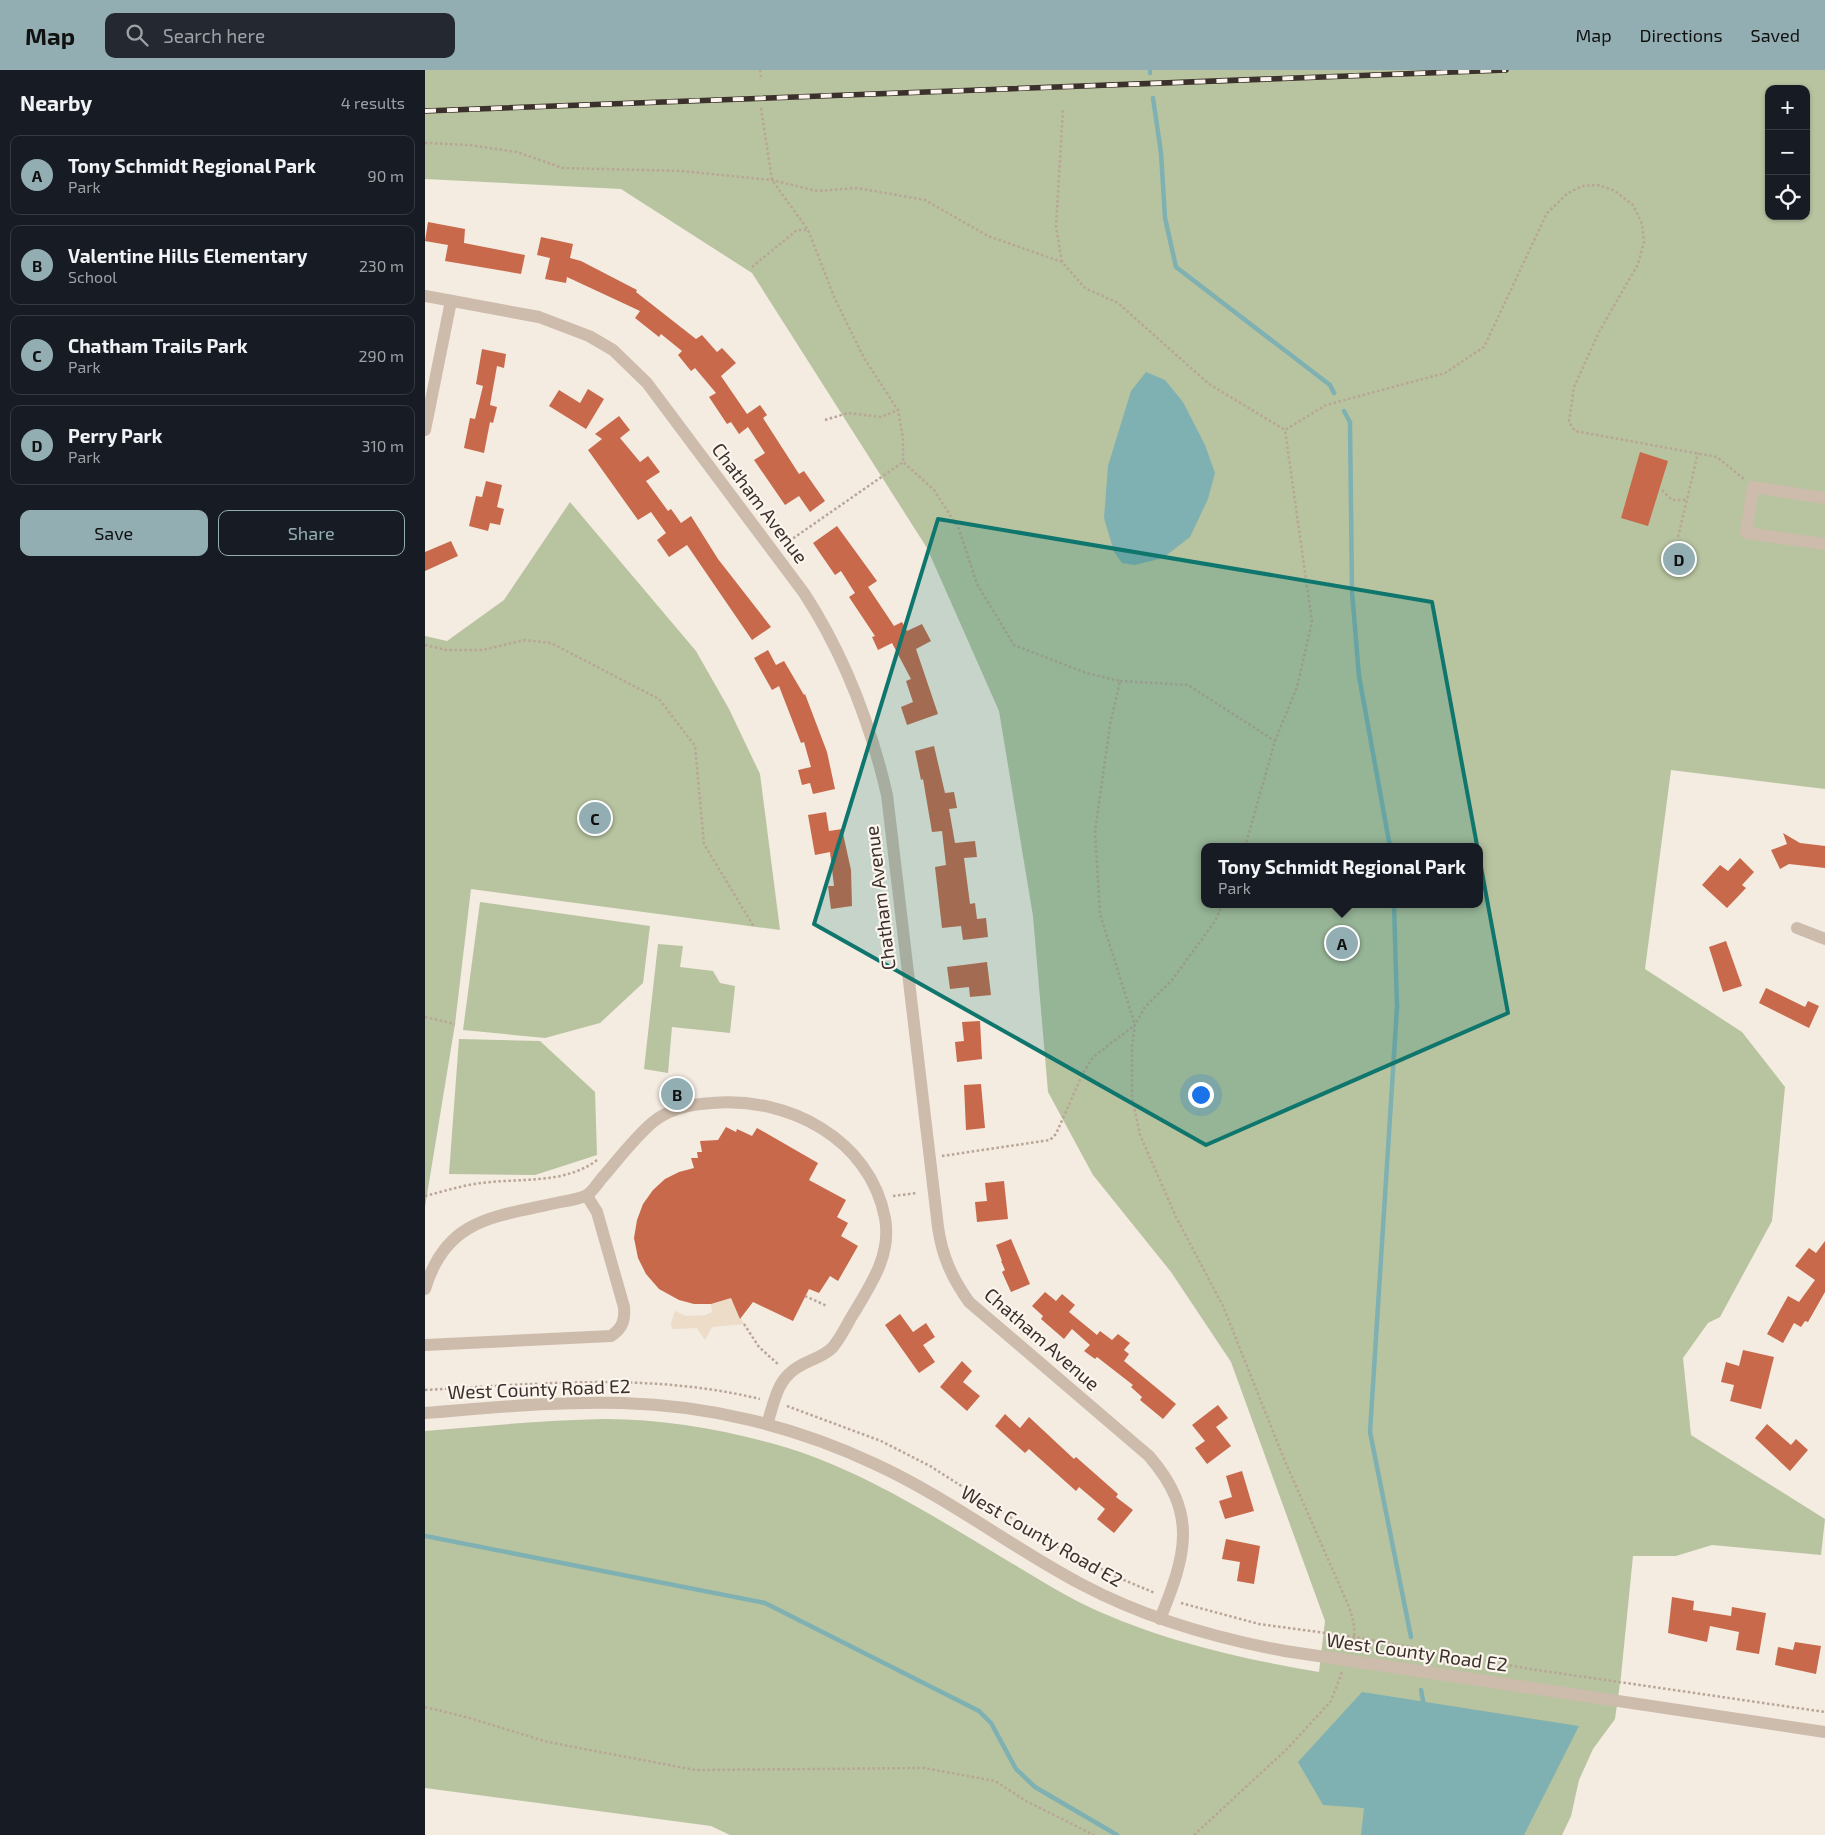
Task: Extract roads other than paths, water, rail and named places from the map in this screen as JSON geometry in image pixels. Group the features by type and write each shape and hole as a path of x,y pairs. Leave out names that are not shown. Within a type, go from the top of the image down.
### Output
{"street":[{"name":"Chatham Avenue","path":"425,296 539,317 589,336 613,350 647,383 774,552 804,593 843,660 862,706 877,751 887,795 940,1242 946,1264 956,1284 969,1302 1149,1456 1172,1488 1179,1506 1183,1528 1183,1551 1179,1570 1160,1619"},
{"path":"425,430 451,301"},
{"path":"1825,498 1753,487 1746,533 1825,544"},
{"path":"1797,928 1825,939"},
{"path":"425,1289 433,1265 448,1244 463,1231 486,1218 587,1196 654,1122 673,1112 697,1104 745,1102 774,1107 802,1116 831,1133 854,1155 870,1180 883,1211 886,1243 879,1267 831,1349 802,1364 788,1374 780,1387 767,1424"},
{"path":"425,1345 611,1336 619,1331 625,1317 623,1303 597,1212 587,1196"},
{"name":"West County Road E2","path":"425,1413 623,1402 686,1408 767,1424 828,1444 874,1463 956,1508 1080,1583 1117,1602 1193,1630 1242,1643 1285,1651 1825,1732"}],"water":[{"path":"1146,372 1165,380 1183,402 1205,445 1215,473 1208,499 1190,537 1163,558 1135,565 1122,563 1114,552 1104,518 1108,466 1131,391"},
{"path":"1362,1692 1579,1726 1524,1835 1361,1835 1364,1808 1323,1805 1298,1762"}],"waterway":[{"path":"1153,98 1161,153 1165,218 1176,267 1330,385 1334,393"},
{"path":"1344,411 1350,422 1352,592 1359,676 1389,843"},
{"path":"1394,908 1397,1007 1370,1432 1411,1637"},
{"path":"425,1536 765,1603 979,1711 991,1723 1016,1769 1035,1787 1117,1835"},
{"path":"1421,1690 1424,1706"}],"railway":[{"path":"425,111 1506,70"}],"place":[{"name":"Perry Park","path":"1679,559"},
{"name":"Chatham Trails Park","path":"595,818"},
{"name":"Tony Schmidt Regional Park","path":"1342,943"},
{"name":"Valentine Hills Elementary","path":"677,1094"}]}
